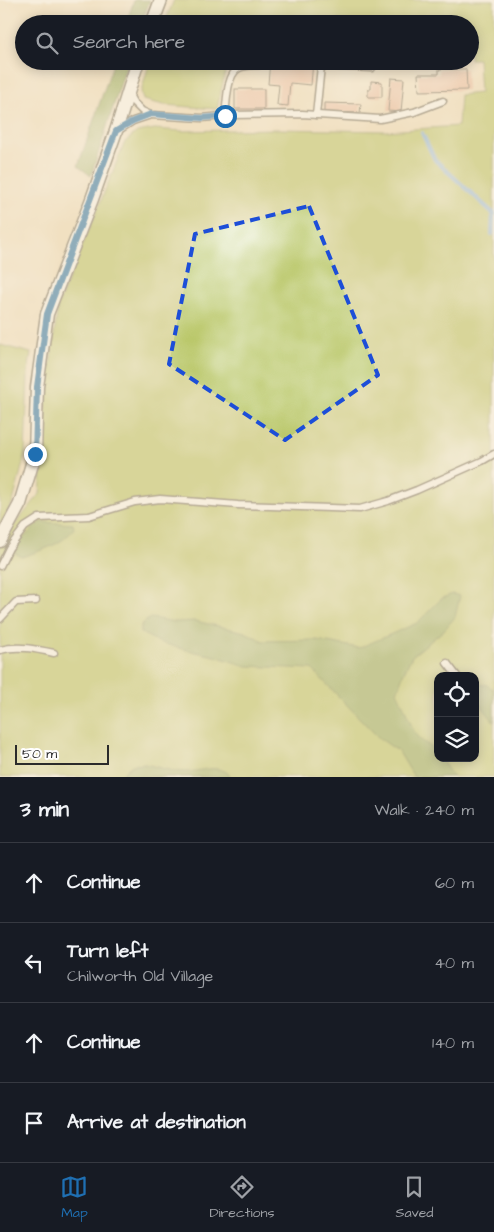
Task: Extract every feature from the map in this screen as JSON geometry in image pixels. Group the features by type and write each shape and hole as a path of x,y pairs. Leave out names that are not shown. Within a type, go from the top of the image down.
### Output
{"street":[{"path":"155,15 161,0"},
{"path":"0,541 20,504 35,454 37,387 47,314 92,198 135,70"}],"lane":[{"path":"225,116 229,82 232,74 237,70"},
{"path":"316,115 321,70"},
{"path":"128,91 133,102 142,111 151,114 202,118 302,114 380,119 414,112 444,101"},
{"path":"116,131 133,121 151,114"},
{"path":"0,566 9,548 25,527 39,518 89,516 135,502 160,499 360,509 417,490 494,454"},
{"path":"0,620 16,602 36,602"},
{"path":"0,650 7,648 34,648 54,653"},
{"path":"447,664 454,672"}],"highlighted area":[{"path":"309,206 378,375 285,440 169,364 195,234"}],"green space":[{"path":"134,0 150,0 144,15 129,15"},
{"path":"174,0 494,0 494,777 0,777 0,542 40,494 48,380 58,305 125,142 137,132 155,129 181,131 278,129 386,131 458,126 460,95 480,93 479,15 168,15"},
{"path":"111,70 125,70 91,176 78,166"},
{"path":"147,70 226,70 217,109 164,105 143,100 141,92"},
{"path":"0,345 31,353 28,373 25,455 13,502 0,526"},
{"path":"40,522 73,524 74,528 64,539 51,546 22,557 15,553 15,546"},
{"path":"452,594 460,596 455,617 444,630 412,656 397,692 417,736 434,750 434,762 443,762 453,777 414,777 399,752 378,737 312,669 246,666 159,642 141,633 141,625 150,618 176,622 195,621 245,632 263,641 317,640 359,648 417,623 441,599"},
{"path":"479,684 487,685 494,690 494,722 479,702"},
{"path":"145,764 180,772 216,769 227,772 231,777 124,777 124,772 132,765"}],"building":[{"path":"269,70 312,70 311,85 290,83 288,106 277,105 279,85 268,84"},
{"path":"439,70 466,70 467,90 419,91 418,74 439,74"},
{"path":"391,78 404,79 401,112 388,111"},
{"path":"371,81 382,82 382,97 368,97"},
{"path":"235,89 264,89 264,109 235,109"},
{"path":"324,103 361,104 360,113 324,112"}],"waterway":[{"path":"422,133 435,160 494,214"},
{"path":"492,234 493,213"}],"route":[{"path":"35,454 37,387 47,314 116,131 133,121 151,114 202,118 225,116"}]}
